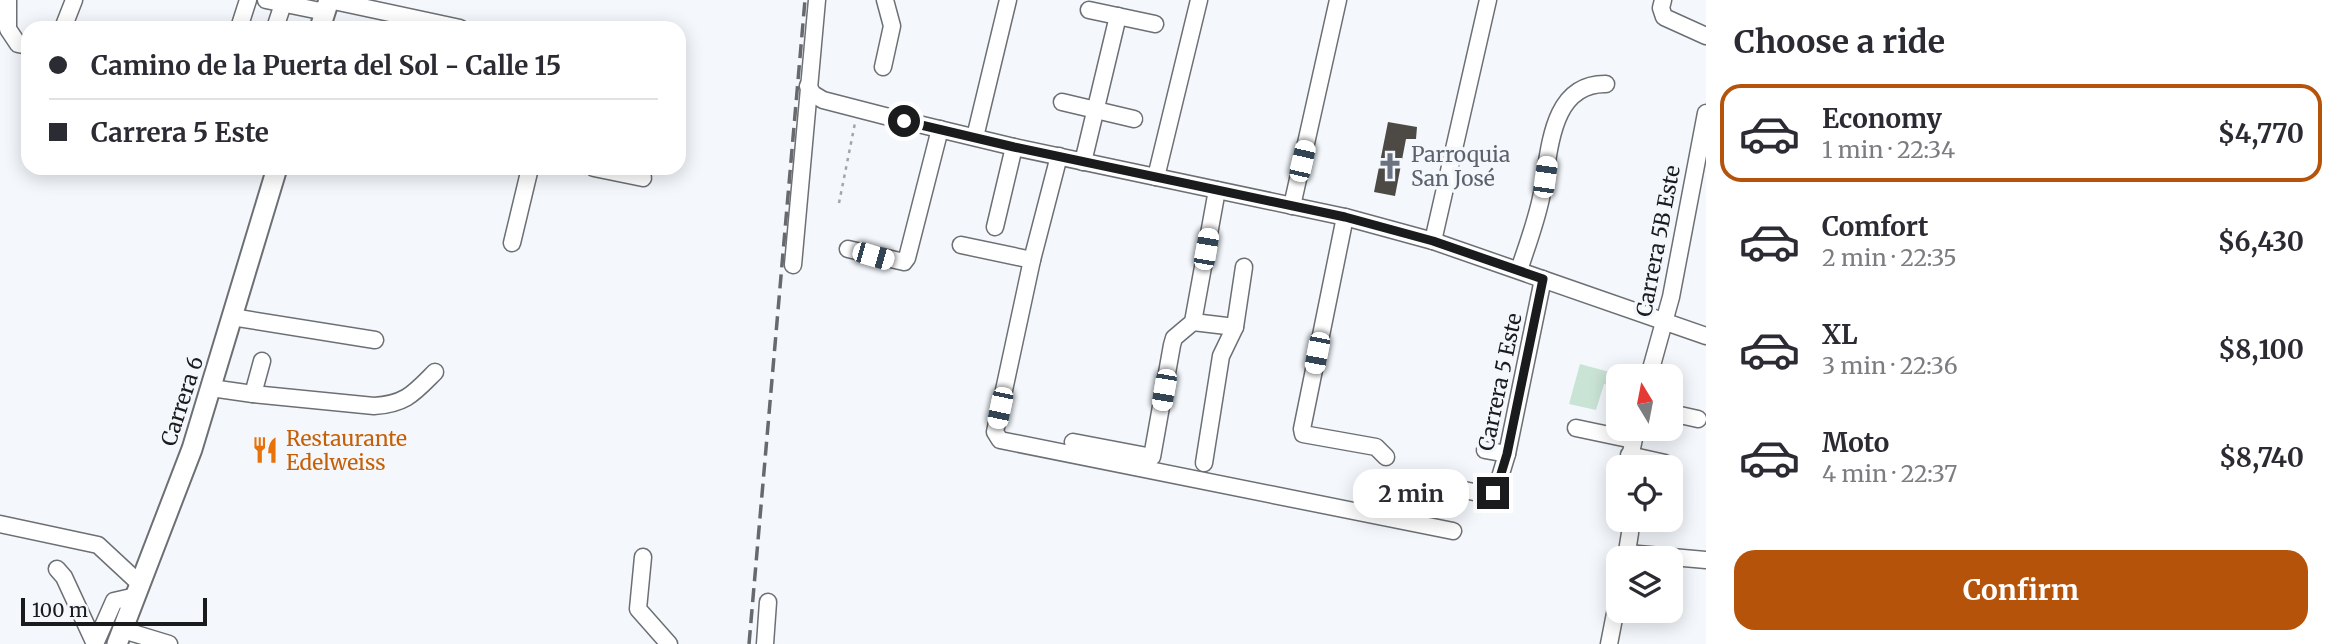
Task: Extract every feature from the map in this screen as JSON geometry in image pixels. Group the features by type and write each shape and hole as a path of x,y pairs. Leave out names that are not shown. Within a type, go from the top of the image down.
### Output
{"main road":[{"name":"Carrera 6","path":"120,637 192,449 275,175"}],"street":[{"path":"8,0 8,29 21,45"},
{"path":"66,21 74,0"},
{"path":"241,21 248,0"},
{"path":"266,0 408,21"},
{"path":"793,265 817,0"},
{"path":"883,67 892,26 885,0"},
{"path":"975,137 1008,0"},
{"path":"1156,177 1199,0"},
{"path":"1292,205 1338,0"},
{"path":"1433,241 1488,0"},
{"path":"1663,0 1661,8 1664,17 1706,36"},
{"path":"277,21 283,4"},
{"path":"1089,10 1155,24"},
{"path":"1083,162 1118,16"},
{"path":"1519,270 1542,197 1547,156 1559,114 1577,91 1593,83 1606,84"},
{"path":"808,86 813,94 823,100 858,109 1014,147 1156,177 1216,195 1292,205 1344,222 1433,241 1706,336"},
{"path":"1062,102 1134,120"},
{"name":"Carrera 5B Este","path":"1652,364 1664,323 1706,113"},
{"path":"848,249 904,262 940,129"},
{"path":"995,227 1014,147"},
{"path":"1059,156 1032,260 995,432 1000,440 1453,531"},
{"path":"512,243 528,175"},
{"path":"628,175 643,178"},
{"path":"1073,442 1152,457 1174,338 1193,322 1216,195"},
{"path":"1344,222 1302,429 1303,434 1376,447 1386,457"},
{"path":"961,245 1032,260"},
{"path":"1204,463 1222,356 1235,327 1244,267"},
{"name":"Carrera 5 Este","path":"1429,483 1484,494 1493,493 1497,487 1507,454 1543,279"},
{"path":"232,317 375,340"},
{"path":"1193,322 1235,327"},
{"path":"253,394 262,361"},
{"path":"211,388 374,406 393,405 410,397 435,372"},
{"path":"1684,416 1698,419"},
{"path":"1576,428 1631,448"},
{"path":"1485,450 1507,454"},
{"path":"0,524 98,545 138,590 114,601 95,644"},
{"path":"1683,552 1706,552"},
{"path":"643,557 638,609 669,644"},
{"path":"1683,558 1706,560"},
{"path":"57,569 64,577 95,644"},
{"path":"765,644 768,602"},
{"path":"1609,644 1613,623"},
{"path":"120,637 169,644"}],"path":[{"path":"839,203 858,109"}],"green space":[{"path":"1580,364 1606,371 1606,384 1596,410 1569,404"}],"building":[{"name":"Parroquia San José","path":"1388,122 1417,127 1416,139 1406,139 1395,196 1374,192"}],"railway":[{"path":"749,644 805,0"}],"place":[{"name":"Parroquia San José","path":"1390,166"},
{"name":"Restaurante Edelweiss","path":"265,450"}],"route":[{"path":"904,121 1345,217 1433,241 1543,279 1507,454 1493,493"}]}
